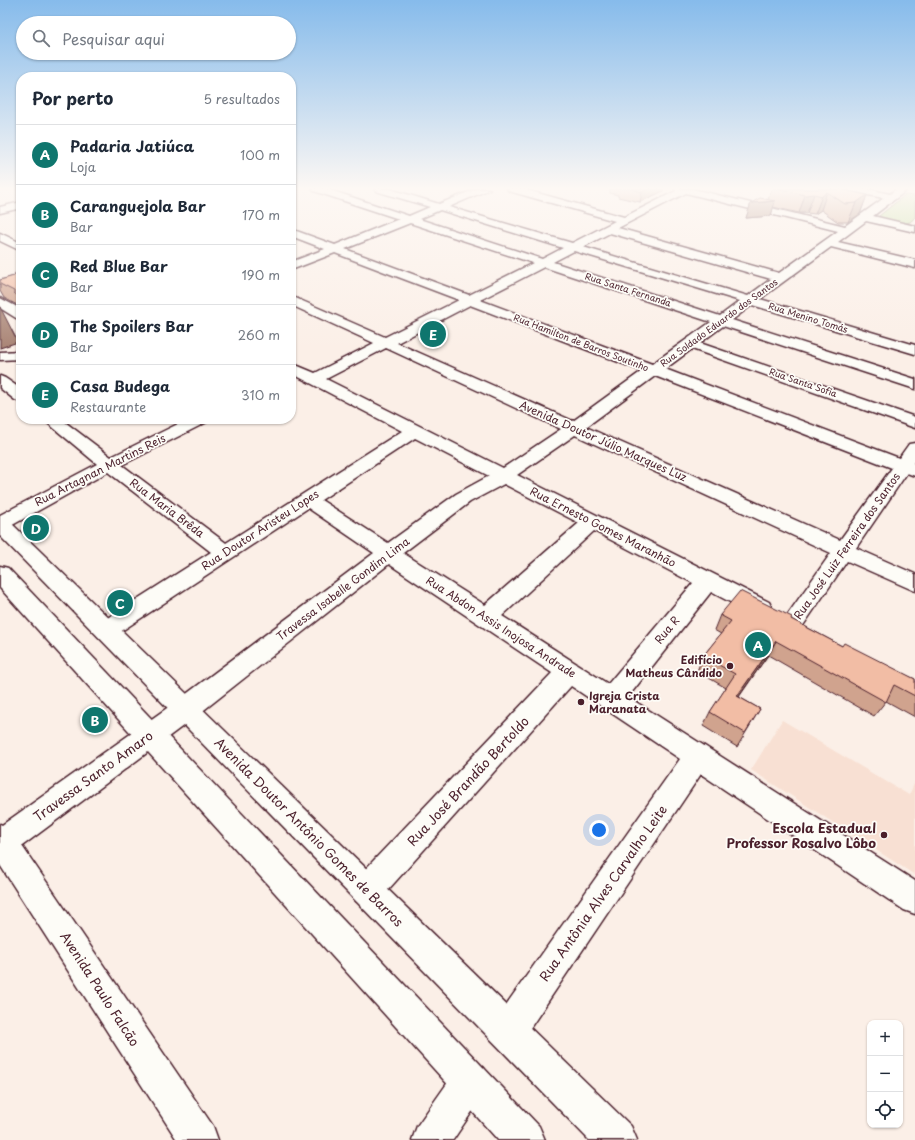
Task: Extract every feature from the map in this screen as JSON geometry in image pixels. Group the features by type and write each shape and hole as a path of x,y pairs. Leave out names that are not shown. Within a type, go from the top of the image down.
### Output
{"main road":[{"name":"Avenida Doutor Antônio Gomes de Barros","path":"0,524 617,1140"},
{"path":"0,574 525,1140"}],"street":[{"name":"Rua Hamilton de Barros Soutinho","path":"317,242 909,468"},
{"path":"296,264 351,242"},
{"name":"Rua Santa Fernanda","path":"481,242 915,384"},
{"name":"Rua Menino Tomás","path":"554,242 915,350"},
{"path":"315,380 584,242"},
{"path":"656,242 782,278"},
{"path":"830,243 915,264"},
{"name":"Rua Soldado Eduardo dos Santos","path":"504,476 574,428 749,300 830,243"},
{"path":"2,296 16,310"},
{"name":"Avenida Doutor Júlio Marques Luz","path":"296,302 915,583"},
{"name":"Rua Santa Sofia","path":"690,344 915,423"},
{"path":"0,356 16,355"},
{"name":"Rua Ernesto Gomes Maranhão","path":"296,372 415,430 812,634"},
{"path":"0,381 16,394"},
{"path":"0,401 16,397"},
{"name":"Rua Maria Brêda","path":"64,424 110,464 226,553"},
{"name":"Rua Artagnan Martins Reis","path":"0,524 110,464 191,424"},
{"name":"Rua Doutor Aristeu Lopes","path":"106,630 415,430"},
{"name":"Rua José Luiz Ferreira dos Santos","path":"792,624 843,551 909,468 915,448"},
{"name":"Travessa Isabelle Gondim Lima","path":"186,709 463,498 504,476"},
{"name":"Rua Abdon Assis Inojosa Andrade","path":"308,500 915,899"},
{"path":"486,617 592,522"},
{"name":"Rua R","path":"611,699 708,580"},
{"name":"Rua José Brandão Bertoldo","path":"367,890 569,671"},
{"name":"Travessa Santo Amaro","path":"1,842 186,709"},
{"name":"Rua Antônia Alves Carvalho Leite","path":"508,1031 698,756"},
{"name":"Avenida Paulo Falcão","path":"1,842 199,1140"},
{"path":"431,1140 471,1081"}],"shaded area":[{"name":"Escola Estadual Professor Rosalvo Lôbo","path":"782,720 909,795 915,782 915,875 751,770"}],"building":[{"path":"15,273 16,294 14,291 0,284 0,280 14,276"},
{"path":"740,591 792,617 791,619 842,646 844,643 915,679 915,696 894,685 886,702 776,641 737,696 760,709 745,733 710,712 735,674 703,656 731,621 720,615"}],"place":[{"name":"Casa Budega","path":"433,334"},
{"name":"The Spoilers Bar","path":"36,528"},
{"name":"Red Blue Bar","path":"120,603"},
{"name":"Padaria Jatiúca","path":"758,645"},
{"name":"Edifício Matheus Cândido","path":"730,666"},
{"name":"Igreja Crista Maranata","path":"581,702"},
{"name":"Caranguejola Bar","path":"95,720"},
{"name":"Escola Estadual Professor Rosalvo Lôbo","path":"884,835"}]}
